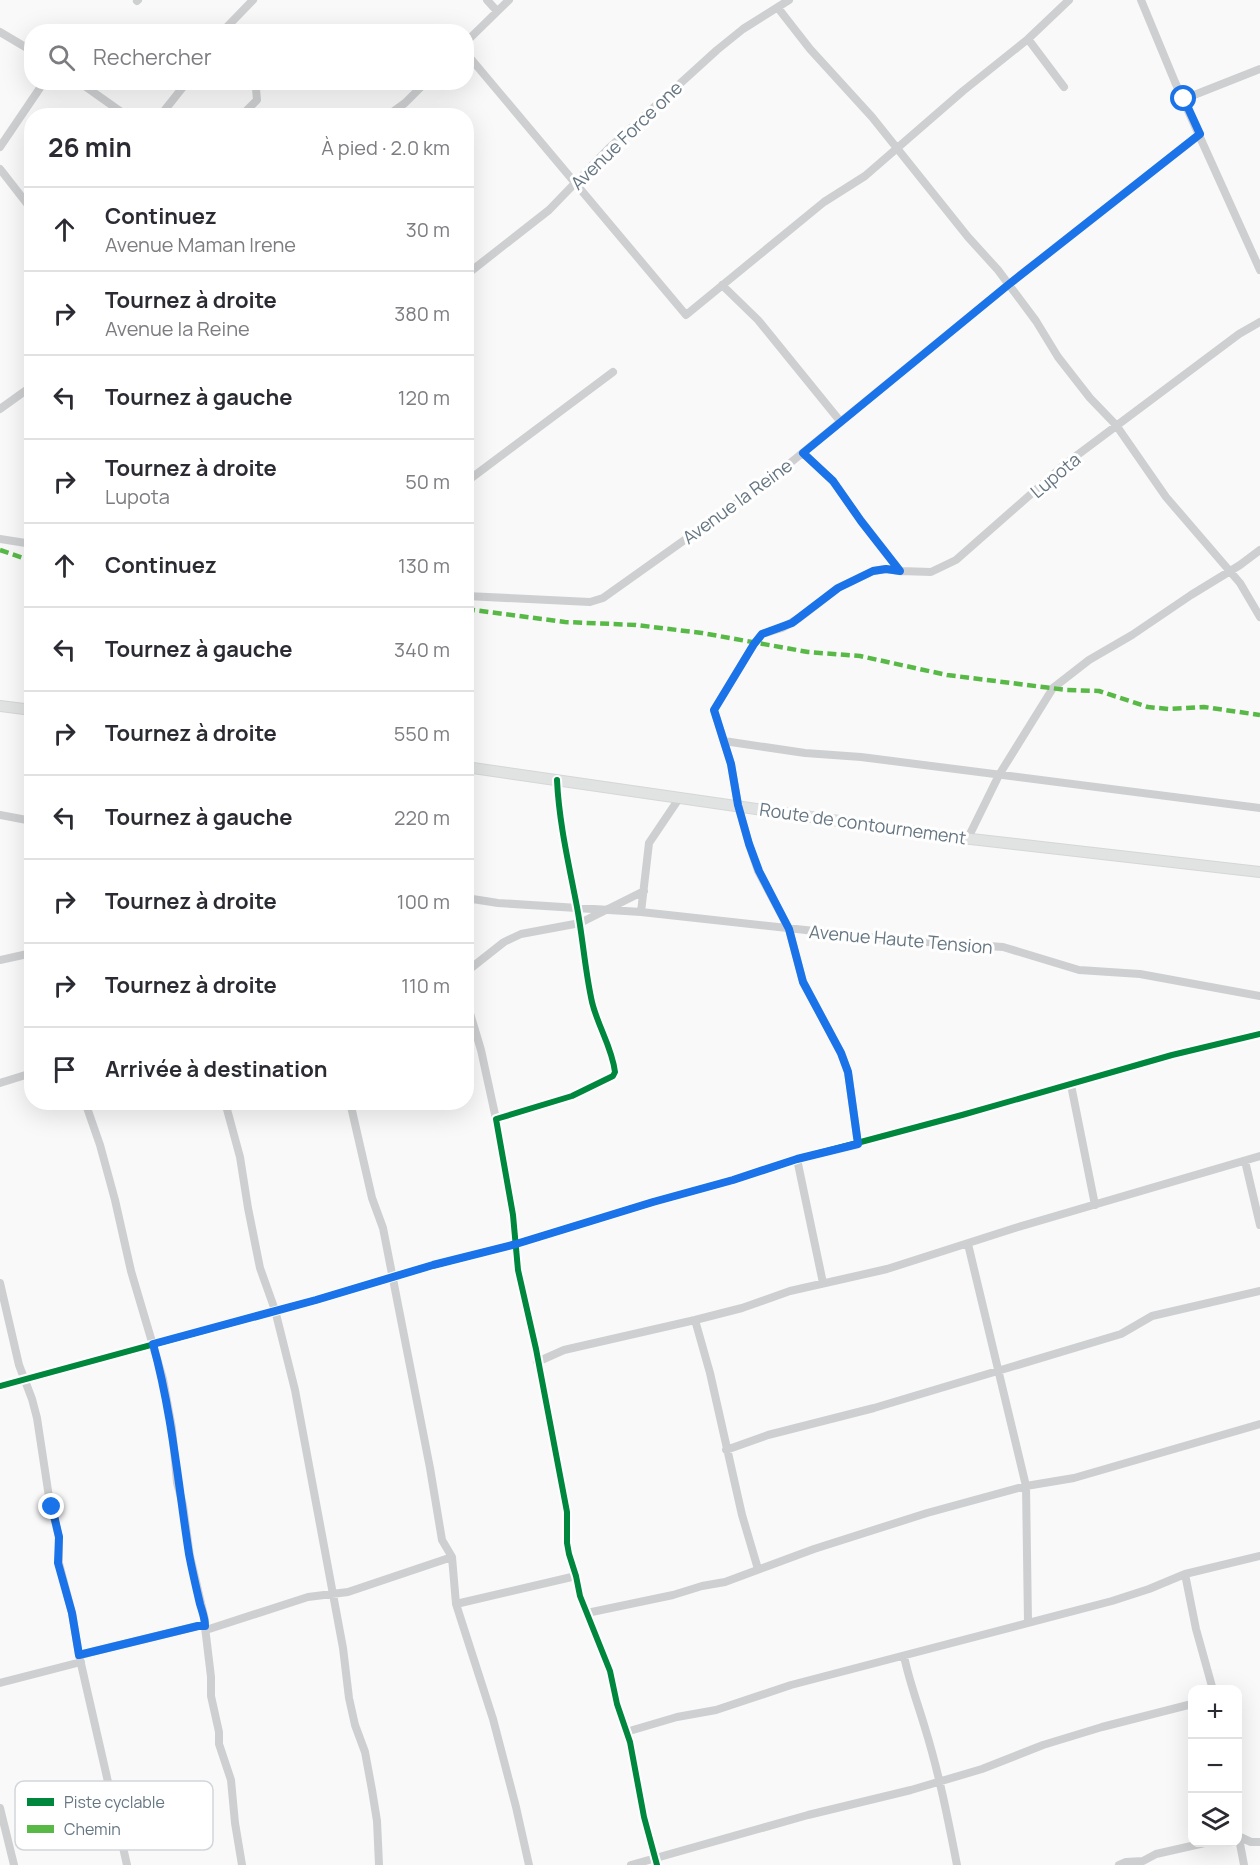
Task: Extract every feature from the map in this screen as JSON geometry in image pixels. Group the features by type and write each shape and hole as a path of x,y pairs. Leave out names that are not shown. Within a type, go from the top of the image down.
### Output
{"street":[{"path":"230,24 253,0"},
{"path":"487,0 497,11"},
{"path":"474,34 509,0"},
{"name":"Avenue Force one","path":"474,269 549,210 608,148 717,51 743,29 789,0"},
{"path":"474,63 686,315 840,190 865,176 945,106 1028,39 1069,0"},
{"path":"1141,0 1257,256 1260,270"},
{"path":"778,8 810,49 897,147 968,237 998,270 1036,321 1071,374 1098,408 1116,425 1166,497 1240,583 1260,617"},
{"path":"0,32 24,46"},
{"path":"1028,39 1064,87"},
{"path":"1184,99 1260,69"},
{"path":"26,108 39,90"},
{"path":"91,90 116,108"},
{"path":"166,108 181,90"},
{"path":"249,108 257,99 256,90"},
{"path":"398,108 418,90"},
{"path":"0,147 24,112"},
{"name":"Avenue la Reine","path":"474,596 590,602 599,600 704,527 803,453 1008,285 1200,134"},
{"path":"0,169 24,200"},
{"path":"722,285 758,320 840,421"},
{"name":"Lupota","path":"858,1144 848,1072 841,1053 803,982 789,929 759,871 749,844 738,805 734,775 714,710 762,634 782,628 838,588 873,571 886,569 931,572 956,560 1064,465 1239,334 1260,322"},
{"path":"474,476 613,372"},
{"path":"0,409 24,392"},
{"path":"803,453 833,481 900,571"},
{"path":"0,539 24,543"},
{"path":"968,838 999,775 1053,688 1089,660 1132,635 1260,550"},
{"path":"0,706 24,709"},
{"path":"724,741 805,753 861,757 1260,808"},
{"name":"Route de contournement","path":"474,768 936,835 1260,872"},
{"path":"496,1119 572,1096 596,1086 615,1073 609,1044 592,1005 580,923 558,811 557,780"},
{"path":"641,912 649,843 680,797"},
{"path":"0,815 24,820"},
{"path":"474,966 504,942 521,934 580,923 644,891"},
{"name":"Avenue Haute Tension","path":"474,899 498,903 641,912 897,940 1003,947 1078,970 1140,975 1260,996"},
{"path":"0,960 24,955"},
{"path":"474,1025 482,1050 496,1119 518,1270 536,1349 567,1512 569,1554 580,1596 608,1665 633,1758 644,1817 656,1862"},
{"path":"0,1386 516,1244 797,1159 1071,1085 1172,1055 1260,1034"},
{"path":"0,1083 24,1076"},
{"path":"1071,1085 1095,1205"},
{"path":"88,1110 100,1145 131,1271 163,1379 177,1483 205,1628 212,1677 211,1696 219,1744 231,1780 242,1865"},
{"path":"227,1110 240,1157 260,1268 275,1311 297,1400 343,1648 349,1698 355,1725 365,1752 372,1790 377,1821 379,1865"},
{"path":"352,1110 372,1198 383,1228 442,1540 452,1557 456,1604 493,1719 516,1807 528,1865"},
{"path":"537,1362 564,1350 742,1308 790,1290 887,1269 1260,1156"},
{"path":"797,1159 823,1283"},
{"path":"1245,1161 1260,1225"},
{"path":"968,1244 1026,1486 1028,1622"},
{"path":"0,1283 19,1365 37,1418 49,1497 59,1537 58,1563 72,1613 108,1781"},
{"path":"726,1450 766,1436 874,1408 1120,1334 1152,1316 1260,1292"},
{"path":"695,1320 710,1373 726,1450 758,1569"},
{"path":"587,1613 725,1582 852,1536 1026,1486 1074,1478 1260,1424"},
{"path":"626,1732 677,1717 716,1710 791,1685 1112,1601 1185,1574 1260,1556"},
{"path":"0,1683 188,1628 205,1628 308,1597 348,1592 452,1557"},
{"path":"1185,1574 1196,1629 1212,1685"},
{"path":"456,1604 576,1576"},
{"path":"904,1656 940,1782 957,1865"},
{"path":"631,1865 656,1862 808,1815 940,1782 1102,1727 1188,1705"},
{"path":"0,1808 14,1865"},
{"path":"1242,1837 1251,1842 1260,1842"},
{"path":"1119,1865 1126,1862 1143,1861 1156,1854 1188,1847"},
{"path":"1240,1847 1244,1865"},
{"path":"124,1850 127,1865"}],"marked path":[{"path":"0,550 24,558"},
{"path":"474,610 565,622 636,625 702,633 808,652 860,656 947,675 1067,690 1099,691 1148,707 1169,709 1204,707 1260,715"}],"cycle path":[{"path":"557,780 562,828 590,990 615,1072 613,1076 572,1096 496,1119 513,1215 518,1270 536,1349 567,1512 569,1554 580,1596 610,1671 617,1704 630,1742 644,1817 657,1865"},
{"path":"0,1386 516,1244 797,1159 1172,1055 1260,1034"}],"route":[{"path":"52,1507 59,1537 58,1563 72,1613 79,1655 205,1626 177,1483 172,1428 163,1379 153,1344 516,1244 767,1170 797,1159 858,1144 848,1072 834,1038 803,982 789,929 759,871 749,844 738,805 731,764 714,710 762,634 792,623 838,588 873,571 886,569 900,571 838,487 803,453 1008,285 1200,134 1184,99"}]}
